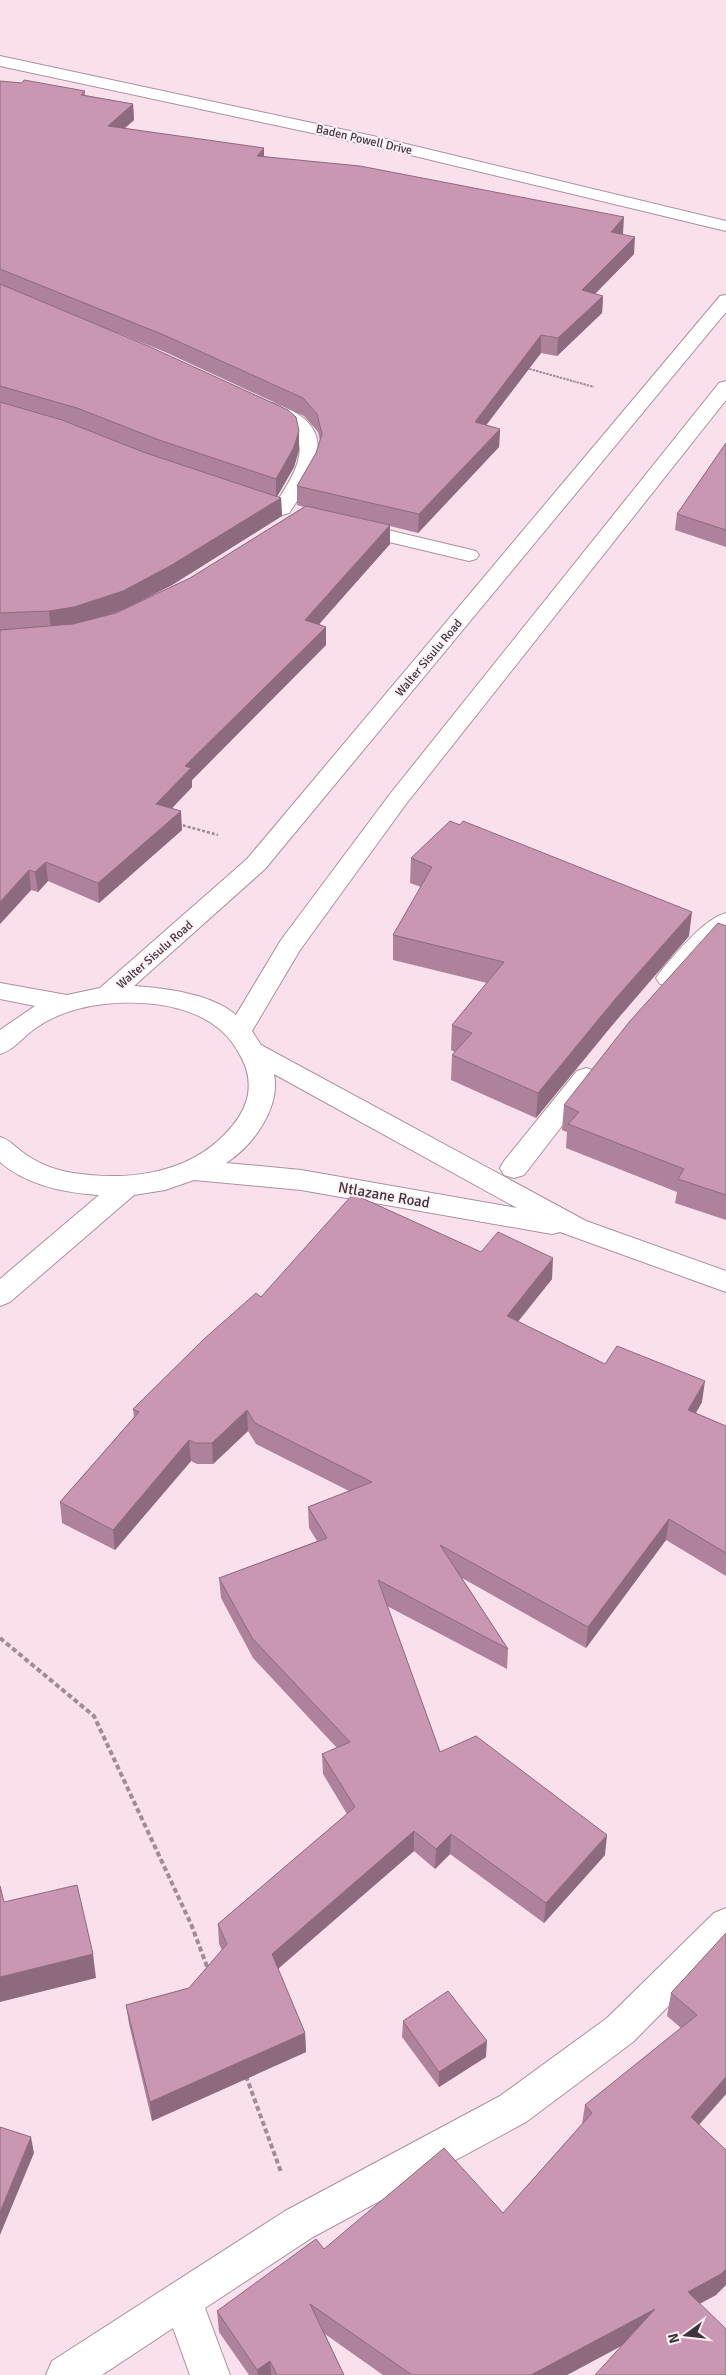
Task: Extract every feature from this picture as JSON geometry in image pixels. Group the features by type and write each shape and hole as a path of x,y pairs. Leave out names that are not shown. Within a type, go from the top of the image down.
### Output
{"street":[{"name":"Baden Powell Drive","path":"0,61 373,141 726,226"},
{"name":"Walter Sisulu Road","path":"109,994 256,864 726,300"},
{"path":"0,1146 21,1163 44,1174 70,1182 97,1186 126,1186 160,1181 192,1170 223,1152 247,1129 260,1104 262,1077 247,1042 290,946 392,807 726,387"},
{"path":"246,398 296,422 308,434 311,446 308,462 273,506 303,515 278,530"},
{"path":"330,522 469,556"},
{"path":"654,995 698,945 726,921"},
{"path":"0,991 67,1003"},
{"name":"Ntlazane Road","path":"67,1003 109,994 141,993 172,998 200,1006 224,1020 247,1042 576,1228 726,1282"},
{"path":"0,1045 25,1023 44,1012 67,1003"},
{"path":"514,1168 599,1061"},
{"name":"Ntlazane Road","path":"192,1170 301,1180 576,1228"},
{"path":"0,1295 126,1186"},
{"path":"66,2375 300,2224 513,2109 620,2030 726,1924"},
{"path":"183,2301 210,2375"}],"path":[{"path":"517,366 600,389"},
{"path":"172,822 220,836"},
{"path":"0,1638 94,1716 191,1924 208,1971"},
{"path":"245,2074 300,2224"}],"building":[{"path":"24,80 85,91 81,95 133,104 108,126 264,148 257,156 360,166 624,217 611,232 635,237 582,290 603,296 558,338 541,335 475,422 500,429 419,514 297,486 316,453 322,434 317,414 303,398 164,335 0,269 0,81 22,83"},
{"path":"0,284 148,346 288,410 296,417 299,431 293,449 276,479 159,440 77,408 0,386"},
{"path":"0,402 62,420 143,452 281,498 170,566 123,591 74,607 49,611 0,613"},
{"path":"726,443 726,530 677,514"},
{"path":"306,506 390,525 305,620 326,627 185,766 191,768 156,804 181,811 98,883 46,862 35,872 29,870 0,902 0,630 73,624 116,613 190,578"},
{"path":"450,821 460,825 463,821 692,912 616,998 538,1093 452,1055 472,1033 452,1025 504,962 393,935 432,867 411,858"},
{"path":"718,923 726,926 726,1195 678,1179 684,1169 568,1124 579,1112 564,1105 630,1021"},
{"path":"353,1194 481,1252 498,1232 553,1258 507,1316 605,1364 617,1346 705,1381 688,1410 726,1426 726,1553 669,1519 588,1627 440,1545 508,1649 378,1580 440,1752 476,1736 607,1835 546,1903 451,1834 436,1849 414,1831 272,1954 305,2033 150,2102 126,2005 189,1988 227,1944 218,1924 355,1807 322,1754 350,1742 252,1638 219,1578 327,1538 308,1507 372,1482 255,1423 247,1410 212,1443 195,1443 189,1440 113,1530 60,1502 139,1412 133,1409 204,1339 256,1293 261,1297"},
{"path":"77,1885 93,1954 0,1977 0,1886 4,1902"},
{"path":"726,1933 726,2077 691,2117 726,2150 726,2269 721,2274 688,2292 726,2329 726,2375 595,2375 655,2309 531,2375 412,2375 310,2304 344,2375 277,2375 270,2361 257,2370 217,2311 316,2239 324,2249 444,2148 503,2213 592,2113 585,2105 697,2015 671,1993"},
{"path":"448,1991 487,2041 439,2072 403,2021"},
{"path":"0,2127 31,2137 0,2212"}]}
